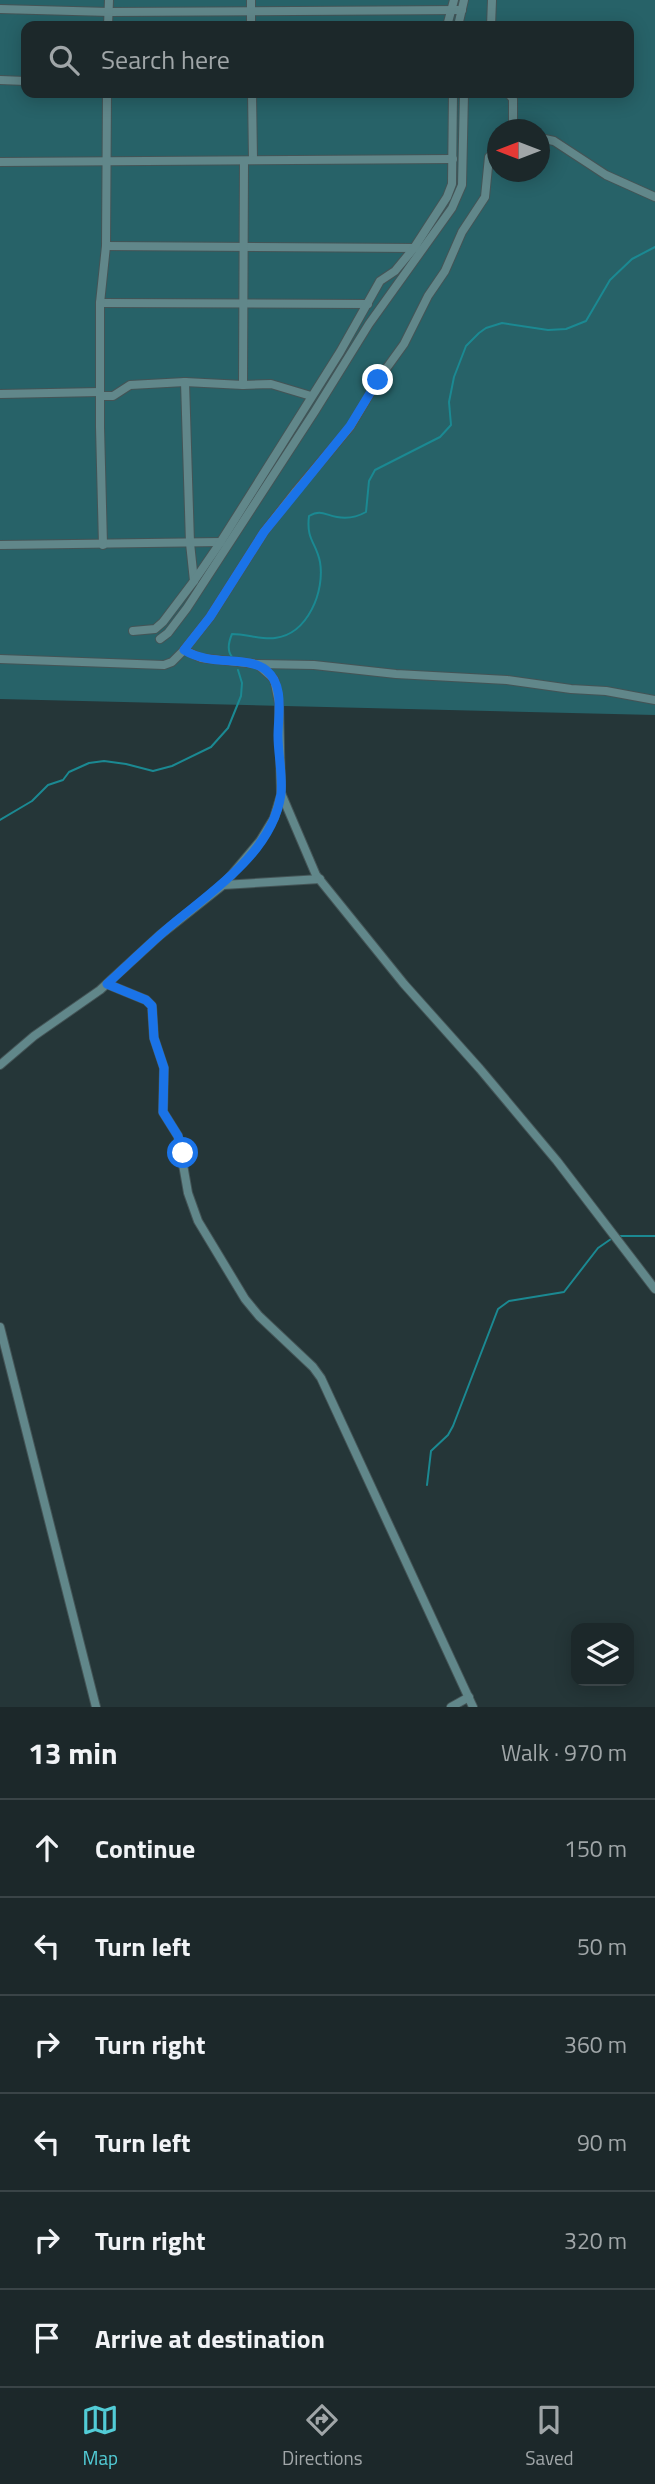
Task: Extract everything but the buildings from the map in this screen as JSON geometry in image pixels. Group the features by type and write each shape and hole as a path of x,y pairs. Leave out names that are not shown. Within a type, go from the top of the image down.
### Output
{"street":[{"path":"108,21 109,0"},
{"path":"251,0 251,21"},
{"path":"0,9 108,12 251,10 456,6 464,0"},
{"path":"491,21 492,0"},
{"path":"0,80 21,81"},
{"path":"103,545 100,303 106,246 107,98"},
{"path":"243,385 243,248 252,98"},
{"path":"133,631 155,629 163,622 224,542 430,231 450,190 453,98"},
{"path":"430,231 452,208 462,185 464,98"},
{"path":"512,98 513,119"},
{"path":"550,140 606,175 655,197"},
{"path":"0,162 453,159"},
{"path":"0,659 164,665 172,662 210,617 264,532 350,426 404,344 428,296 445,271 462,232 485,197 487,177"},
{"path":"106,246 418,249"},
{"path":"160,639 187,608 380,281 418,249"},
{"path":"100,303 368,304"},
{"path":"340,352 350,355"},
{"path":"185,382 190,543 194,581"},
{"path":"0,394 113,396 130,385 185,382 271,384 311,396"},
{"path":"0,545 224,542"},
{"path":"184,650 209,660 507,680 606,691 655,700"},
{"path":"0,1065 34,1036 107,984 160,935 223,885 260,841 274,818 281,793 277,686 274,679 257,664"},
{"path":"281,793 320,880 404,984 481,1069 557,1161 655,1289"},
{"path":"223,885 320,880"},
{"path":"107,984 146,1000 152,1006 154,1038 164,1068 163,1112 178,1136 188,1193 198,1221 245,1299 321,1378 473,1707"},
{"path":"0,1327 96,1707"},
{"path":"451,1707 469,1698"}],"shaded area":[{"path":"0,0 655,0 655,715 0,699"}],"waterway":[{"path":"232,657 229,652 232,634 275,638 287,635 305,620 317,598 321,573 318,555 310,536 309,516 320,513 348,518 366,512 369,481 375,470 440,437 451,425 449,402 454,377 466,346 479,333 502,323 548,330 566,329 586,321 610,280 632,259 655,247"},
{"path":"0,820 32,801 48,785 63,780 69,772 89,763 104,761 153,771 172,766 211,747 228,728 241,696 242,683 238,670"},
{"path":"619,1236 655,1236"},
{"path":"427,1485 431,1451 448,1435 453,1426 498,1309 509,1301 564,1292 598,1248 611,1239"}],"route":[{"path":"183,1153 178,1136 163,1112 164,1068 154,1038 152,1006 135,994 107,984 160,935 223,885 239,868 274,818 281,793 279,703 274,679 257,664 218,662 193,656 184,650 210,617 264,532 360,413 378,380"}]}
